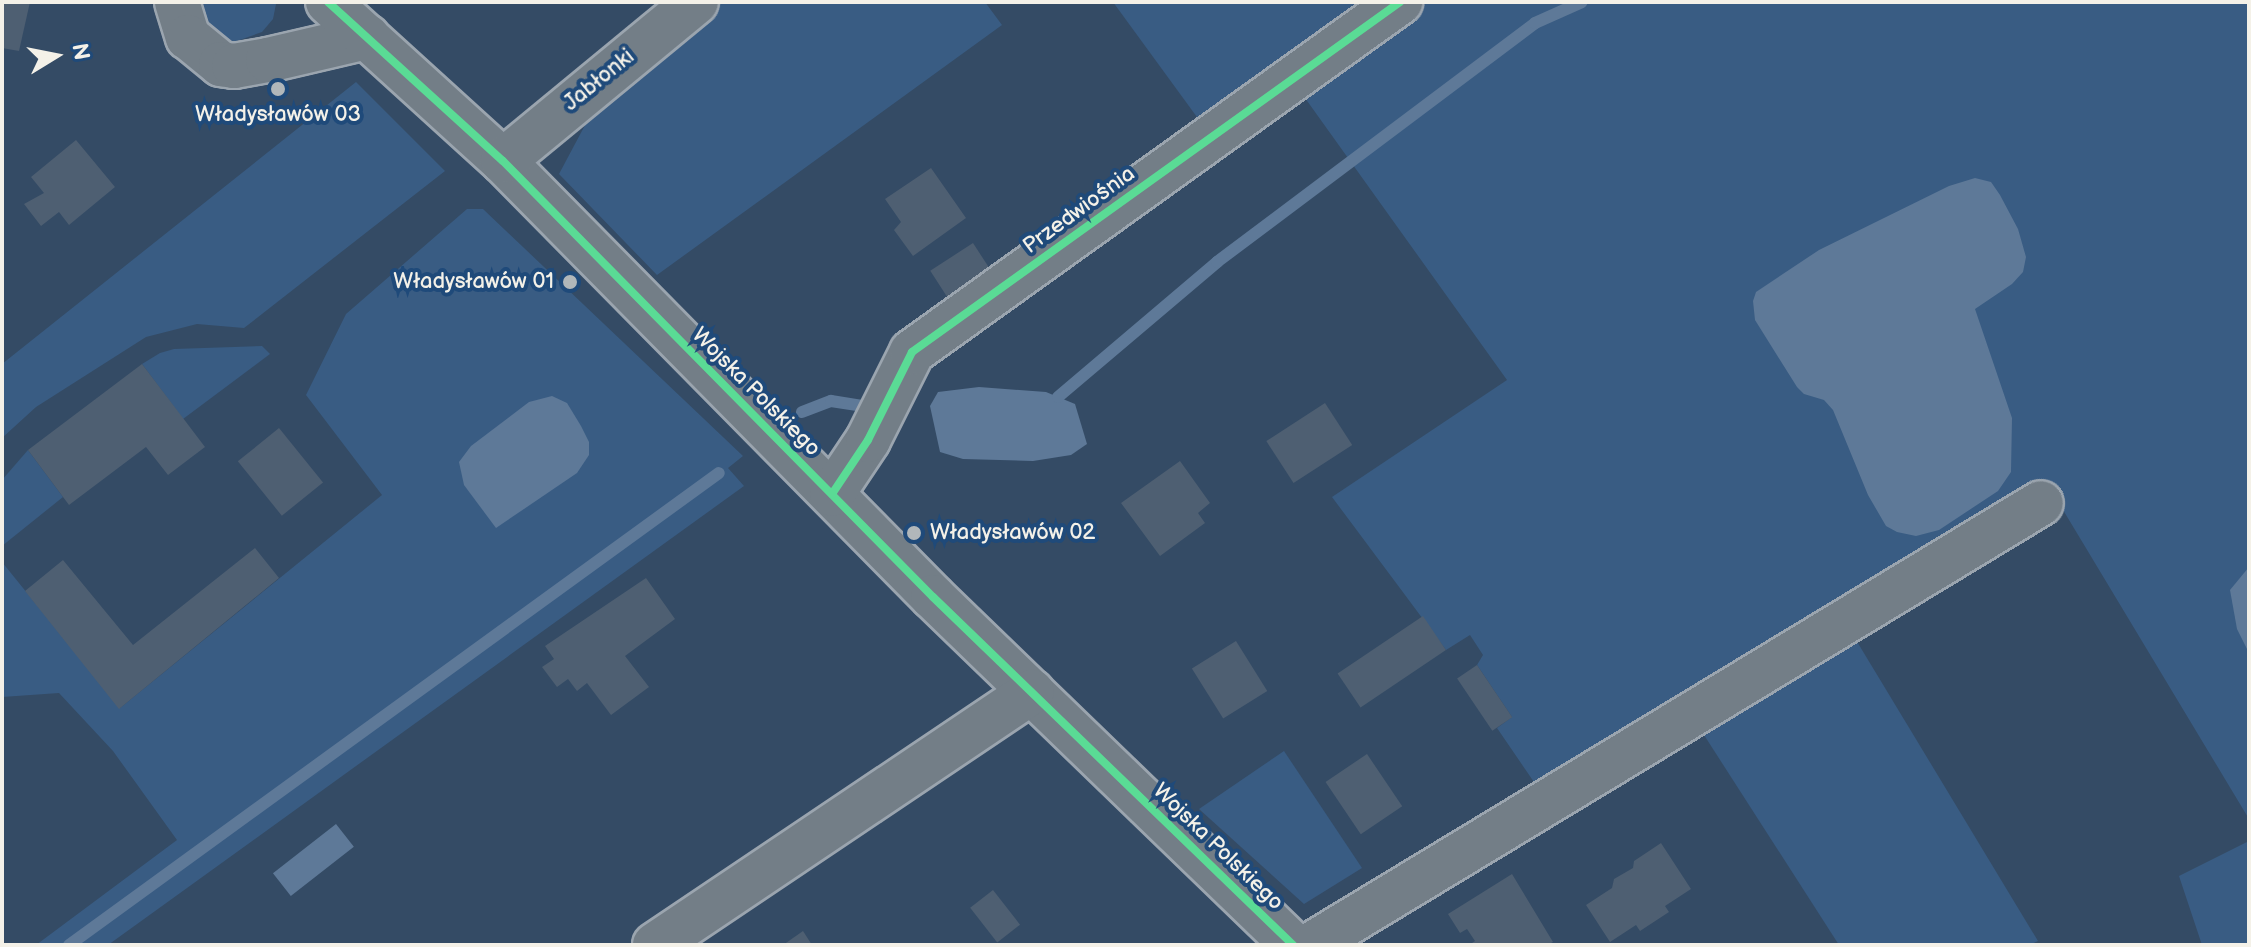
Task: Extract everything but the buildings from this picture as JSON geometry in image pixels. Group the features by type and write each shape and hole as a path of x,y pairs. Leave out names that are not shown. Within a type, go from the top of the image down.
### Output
{"street":[{"path":"177,2 188,37 221,64 245,64 367,37"},
{"name":"Wojska Polskiego","path":"328,2 503,161 832,494 1293,945"},
{"name":"Jabłonki","path":"503,161 696,2"},
{"name":"Przedwiośnia","path":"832,494 863,450 912,352 1400,2"},
{"path":"1311,945 2041,503"},
{"path":"655,945 1032,692"}],"shaded area":[{"path":"195,2 276,4 273,19 262,32 234,42 208,30"},
{"path":"722,2 985,2 1002,25 657,275 559,174 592,112 590,107"},
{"path":"1113,2 1374,2 1202,124"},
{"path":"1424,2 2249,2 2249,819 2048,485 1536,785 1497,728 1512,717 1477,665 1483,655 1470,635 1446,650 1332,497 1507,380 1300,91"},
{"path":"356,82 445,171 244,328 197,324 146,337 36,407 2,438 2,364"},
{"path":"1975,178 1991,182 2000,195 2018,229 2026,257 2023,272 2012,284 1975,309 2012,418 2011,472 1998,491 1939,530 1916,536 1886,526 1868,495 1833,410 1824,400 1804,394 1797,387 1755,320 1753,301 1756,292 1819,250 1949,186"},
{"path":"467,209 483,209 743,456 728,468 744,486 108,945 36,945 177,840 113,751 59,693 2,697 2,562 120,708 382,495 306,395 346,314"},
{"path":"262,346 270,354 183,419 142,364 174,349"},
{"path":"979,387 1046,392 1075,404 1087,444 1071,455 1033,461 963,459 940,452 930,406 938,392"},
{"path":"552,396 567,403 589,442 589,455 577,473 496,528 464,485 459,462 471,446 529,402"},
{"path":"28,450 63,497 2,546 2,480"},
{"path":"2249,567 2249,653 2237,629 2230,590"},
{"path":"1853,635 2038,941 2029,945 1839,945 1704,735 1710,726"},
{"path":"1284,751 1362,868 1304,904 1199,809"},
{"path":"336,824 354,847 291,896 273,873"},
{"path":"2249,841 2249,945 2202,945 2179,876"}],"waterway":[{"path":"1058,397 1217,262 1535,23 1582,2"},
{"path":"802,412 831,401 864,406"},
{"path":"69,945 719,473"}],"cycle path":[{"path":"328,2 503,161 933,597 1293,945"},
{"path":"832,494 868,440 912,352 1400,2"}],"place":[{"name":"Władysławów 03","path":"278,89"},
{"name":"Władysławów 01","path":"570,282"},
{"name":"Władysławów 02","path":"914,533"}]}
